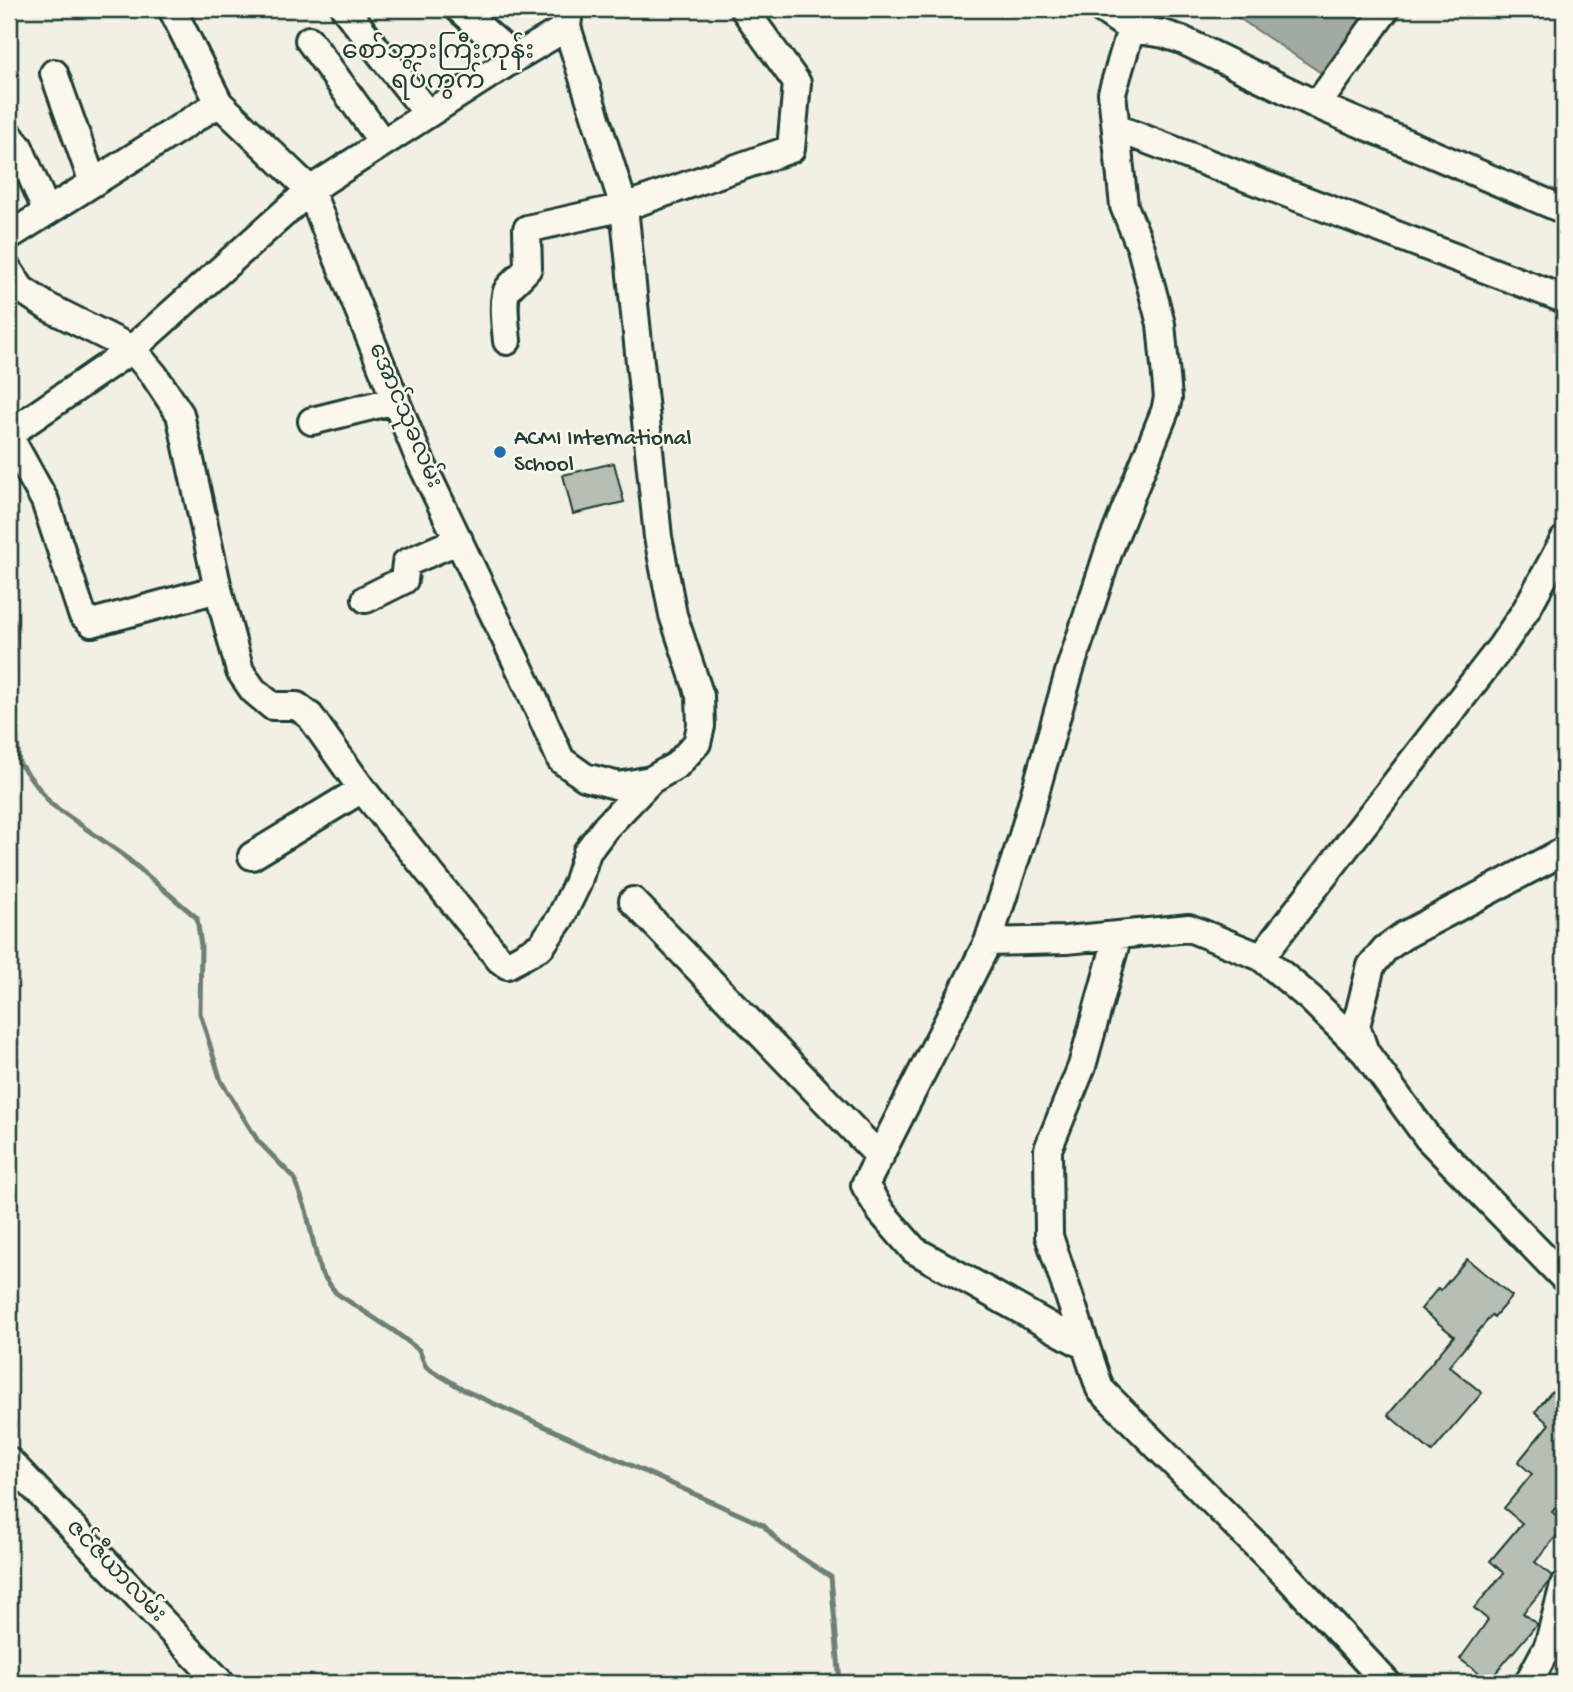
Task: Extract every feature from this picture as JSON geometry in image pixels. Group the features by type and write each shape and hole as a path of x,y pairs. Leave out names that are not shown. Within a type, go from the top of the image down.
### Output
{"street":[{"name":"အောင်သုခလမ်း","path":"172,9 219,103 310,190 419,458 561,760 585,776 620,786 651,780"},
{"path":"345,9 428,114"},
{"path":"459,9 515,58"},
{"path":"507,341 504,298 507,290 528,268 527,229 624,207 791,149 797,83 744,9"},
{"path":"1102,9 1141,15 1164,34 1182,40 1317,106 1564,210"},
{"path":"1317,106 1386,9"},
{"path":"1086,1346 914,1250 881,1212 865,1185 988,942 1022,839 1070,669 1109,550 1165,411 1168,398 1161,324 1141,248 1124,206 1111,93 1141,15"},
{"path":"9,271 21,289 48,307 132,349 154,374 180,414 218,589 240,671 253,690 272,706 297,706 310,716 362,789 500,960 508,965 541,946 560,919 577,884 587,852 606,827 651,780 677,765 697,743 701,726 700,696 673,615 657,537 624,207 568,18 515,58 310,190 132,349 9,435 45,501 82,614 92,623 218,589"},
{"path":"309,40 383,143"},
{"path":"54,73 93,183"},
{"path":"9,236 219,103"},
{"path":"1116,128 1564,299"},
{"path":"9,135 19,147 47,212"},
{"path":"312,421 396,400"},
{"path":"366,599 404,580 406,563 458,540"},
{"path":"1261,957 1501,647 1526,610 1564,540"},
{"path":"252,856 362,789"},
{"path":"1366,1052 1356,1026 1371,966 1385,949 1403,936 1564,851"},
{"path":"633,901 880,1157"},
{"path":"988,942 1066,940 1189,928 1261,957 1311,999 1366,1052 1428,1138 1564,1278"},
{"path":"1118,935 1082,1066 1048,1149 1049,1236 1100,1389 1288,1577 1387,1683"},
{"name":"ဇင်ဇီယာလမ်း","path":"9,1461 221,1683"},
{"path":"1528,1683 1548,1647 1564,1585"}],"shaded area":[{"path":"1225,9 1367,9 1323,74"}],"building":[{"path":"614,463 624,502 573,514 563,475"},
{"path":"1467,1259 1512,1296 1494,1317 1492,1315 1449,1366 1482,1393 1432,1452 1388,1415 1454,1336 1421,1309"},
{"path":"1552,1391 1564,1400 1564,1498 1552,1512 1564,1522 1564,1527 1535,1562 1552,1576 1523,1613 1537,1624 1489,1681 1460,1659 1488,1620 1474,1608 1504,1573 1490,1561 1522,1523 1504,1508 1532,1474 1518,1462 1549,1424 1535,1412"}],"waterway":[{"path":"9,612 16,627 12,680 19,763 51,804 122,854 197,918 201,946 200,1013 221,1081 258,1141 294,1178 306,1210 320,1271 336,1293 419,1350 426,1367 466,1391 763,1525 781,1544 831,1577 840,1683"}],"place":[{"name":"ACMI International School","path":"500,452"}],"district":[{"name":"စော်ဘွားကြီးကုန်း ရပ်ကွက်","path":"438,68"}]}
